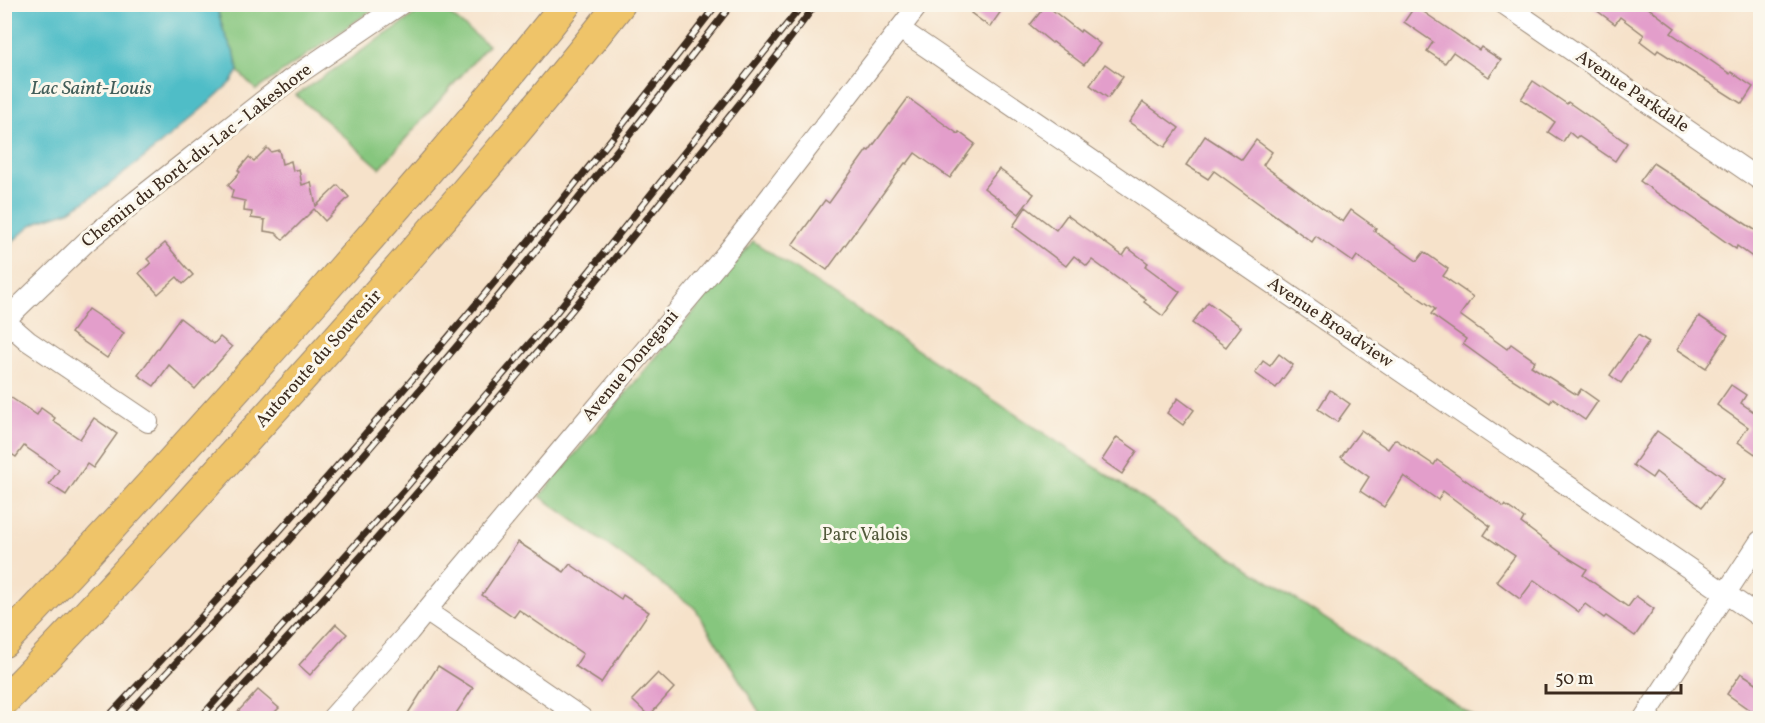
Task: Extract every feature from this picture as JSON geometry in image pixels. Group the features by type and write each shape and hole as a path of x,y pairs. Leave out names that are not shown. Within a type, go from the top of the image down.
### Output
{"highway":[{"path":"531,48 560,4"},
{"path":"4,642 249,376 395,208 566,4"},
{"name":"Autoroute du Souvenir","path":"4,701 154,542 299,381 554,86 620,4"}],"street":[{"name":"Chemin du Bord-du-Lac - Lakeshore","path":"5,321 78,249 129,206 282,86 401,4"},
{"name":"Avenue Donegani","path":"332,718 409,632 725,255 919,4"},
{"name":"Avenue Parkdale","path":"1503,4 1761,180"},
{"name":"Avenue Broadview","path":"900,29 1761,617"},
{"path":"5,321 28,341 148,422"},
{"path":"1644,718 1761,542"},
{"path":"426,611 582,718"}],"green space":[{"path":"216,5 379,5 256,90 238,71 235,55 224,32"},
{"path":"426,5 438,5 488,45 380,168 296,95"},
{"name":"Parc Valois","path":"753,241 1476,718 763,718 695,608 540,496"}],"water":[{"name":"Lac Saint-Louis","path":"5,4 216,5 224,32 235,55 238,71 231,82 204,107 145,157 101,191 69,211 30,226 11,243 5,254"}],"building":[{"path":"977,4 1006,4 990,27 971,13"},
{"path":"1588,4 1643,4 1675,28 1671,33 1753,87 1742,104 1658,50 1656,53 1640,41 1644,35 1620,17 1615,24"},
{"path":"1046,5 1080,32 1081,30 1100,44 1084,65 1030,25"},
{"path":"1415,6 1479,50 1481,47 1501,60 1489,77 1453,52 1445,63 1427,51 1433,42 1404,22"},
{"path":"1105,64 1123,77 1108,98 1090,85"},
{"path":"1533,81 1627,143 1615,161 1569,132 1563,142 1548,132 1555,122 1521,99"},
{"path":"908,98 975,144 950,178 915,153 907,164 905,163 827,270 792,245 825,200 829,203"},
{"path":"1143,102 1179,128 1165,147 1129,122"},
{"path":"1205,136 1242,160 1256,140 1272,152 1263,165 1343,222 1351,210 1376,228 1374,231 1417,261 1424,252 1448,269 1443,276 1473,297 1460,315 1507,349 1511,344 1535,361 1531,366 1577,395 1581,389 1598,401 1585,420 1553,398 1550,403 1503,373 1463,344 1466,339 1431,314 1435,309 1357,256 1353,262 1316,236 1312,242 1214,171 1208,179 1186,165"},
{"path":"267,148 271,152 279,150 282,164 291,161 293,171 299,169 302,185 311,182 316,206 338,185 349,197 325,221 314,209 283,240 276,233 264,231 265,220 251,218 252,212 244,211 245,201 231,198 233,190 228,185 240,172 238,170 249,157 254,161"},
{"path":"1653,163 1761,234 1761,263 1737,246 1736,249 1640,181"},
{"path":"999,169 1034,194 1019,214 984,188"},
{"path":"1026,207 1056,230 1067,215 1123,256 1128,248 1148,263 1145,266 1180,292 1163,316 1144,302 1146,299 1092,260 1087,266 1074,256 1066,266 1013,226"},
{"path":"165,243 193,275 183,284 177,277 158,294 139,273 151,263 147,259"},
{"path":"1208,302 1241,327 1226,347 1192,323"},
{"path":"88,309 124,333 107,358 71,333"},
{"path":"1699,316 1728,335 1706,368 1677,349"},
{"path":"180,318 214,344 220,337 232,347 195,389 169,365 154,386 138,375"},
{"path":"1638,335 1649,342 1621,383 1610,375"},
{"path":"1279,354 1293,365 1276,388 1255,373 1263,361 1270,366"},
{"path":"1731,385 1746,395 1741,403 1757,414 1761,410 1761,458 1738,442 1748,427 1717,405"},
{"path":"1330,390 1350,404 1337,422 1318,409"},
{"path":"4,393 37,415 41,408 55,418 53,421 80,439 94,418 117,434 93,468 87,464 66,495 49,484 59,470 24,446 16,457 4,449"},
{"path":"1178,398 1194,410 1183,425 1167,413"},
{"path":"1361,430 1388,449 1395,439 1434,465 1437,460 1504,507 1505,505 1524,518 1521,523 1587,569 1583,575 1628,607 1636,596 1654,609 1635,636 1585,604 1579,612 1534,580 1520,599 1496,581 1515,556 1484,535 1490,526 1443,491 1438,500 1404,476 1384,507 1360,491 1369,477 1341,457"},
{"path":"1657,431 1724,478 1702,507 1656,472 1652,478 1633,465"},
{"path":"1117,437 1137,451 1122,474 1102,460"},
{"path":"518,542 564,572 570,564 621,599 623,595 649,612 601,683 575,666 583,654 519,610 514,617 482,595"},
{"path":"336,624 347,634 310,675 299,665"},
{"path":"438,666 473,688 453,718 405,718"},
{"path":"658,673 674,688 649,716 632,700"},
{"path":"1741,673 1761,686 1761,718 1727,694"},
{"path":"258,690 279,708 269,718 232,718"}],"railway":[{"path":"107,718 266,546 421,369 571,189 717,4"},
{"path":"124,718 270,562 404,408 571,208 732,4"},
{"path":"200,718 404,490 555,314 803,4"},
{"path":"214,718 327,594 493,405 715,134 816,4"}]}
